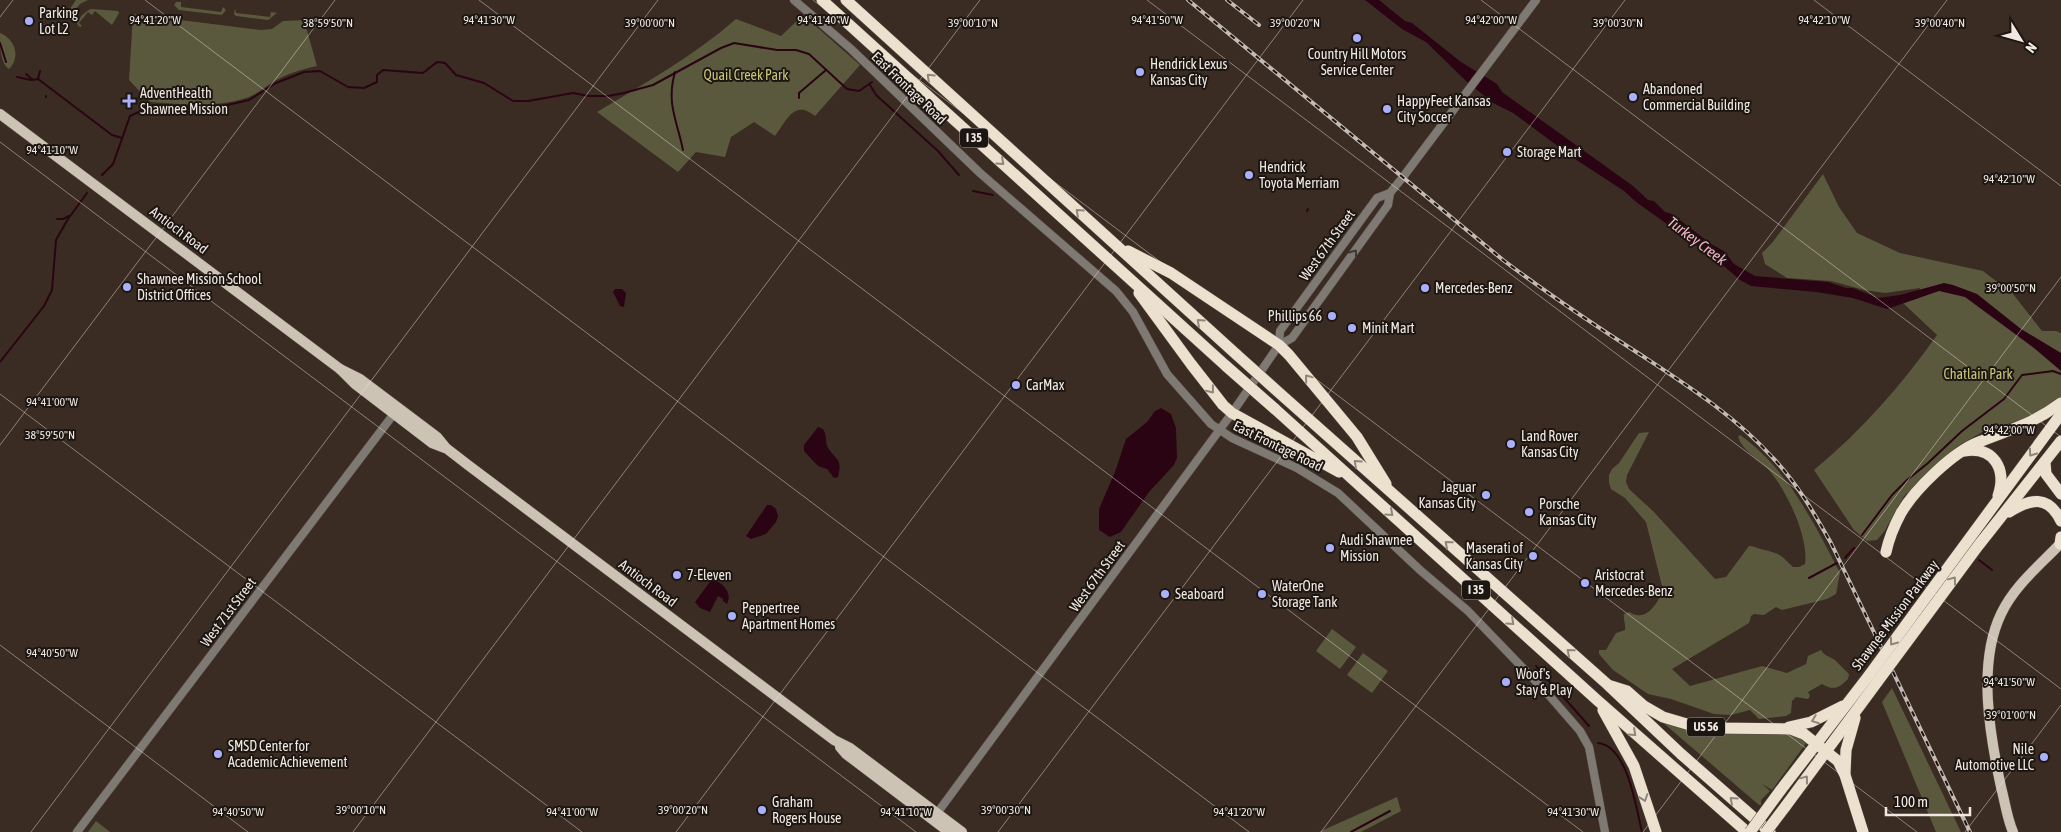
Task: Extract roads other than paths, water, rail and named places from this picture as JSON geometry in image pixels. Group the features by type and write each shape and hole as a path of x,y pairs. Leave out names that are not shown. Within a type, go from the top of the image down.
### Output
{"highway":[{"name":"I 35","path":"822,0 1597,700 1749,832"},
{"name":"I 35","path":"846,0 1393,496 1606,684 1768,832"},
{"path":"1115,245 1171,273 1279,345 1290,355 1357,437 1393,496"},
{"path":"1126,276 1223,405 1232,413 1354,481"},
{"path":"1886,552 1893,529 1910,500 1939,470 1977,442 2029,424 2061,403"},
{"name":"Shawnee Mission Parkway","path":"1749,832 1817,744 1852,707 1874,678 1920,615 1989,513 2061,414"},
{"name":"Shawnee Mission Parkway","path":"1920,615 2061,441"},
{"path":"1961,452 1975,449 1985,452 1999,466 2001,482 1999,494 1989,513"},
{"path":"2045,463 2046,474 2061,494"},
{"path":"2002,515 2022,504 2036,501 2052,508 2061,521"},
{"name":"US 56","path":"1606,684 1627,692 1644,706 1674,721 1703,727 1798,731 1826,751"},
{"path":"1597,700 1634,766 1656,832"},
{"path":"1780,729 1811,722 1852,707 1846,750 1846,775"},
{"name":"Shawnee Mission Parkway","path":"1768,832 1826,751 1852,707"},
{"path":"1826,751 1838,761 1846,775 1863,832"}],"main road":[{"name":"Antioch Road","path":"0,114 340,369 360,379 396,411 437,437 446,448 834,740 850,748 935,816 962,832"},
{"path":"2013,832 1996,763 1989,721 1990,648 2001,614 2012,595 2061,541"},
{"name":"Antioch Road","path":"935,816 949,832"}],"street":[{"name":"East Frontage Road","path":"794,0 851,49 980,173 1116,291 1133,312 1166,374 1185,397 1220,430 1232,438 1297,468 1338,493 1420,570 1468,611 1497,640 1557,704 1587,742 1593,761 1605,832"},
{"name":"West 67th Street","path":"1279,345 1280,331 1377,198 1390,192 1485,70 1536,0"},
{"name":"West 67th Street","path":"935,816 1220,430 1279,345 1292,338 1388,206 1390,192"},
{"path":"1314,284 1325,292"},
{"name":"West 71st Street","path":"77,832 396,411"}],"water":[{"name":"Turkey Creek","path":"1365,0 1379,0 1405,21 1412,23 1461,62 1497,84 1502,92 1633,186 1648,200 1654,201 1665,212 1672,214 1711,244 1724,251 1734,264 1755,276 1828,282 1846,288 1853,288 1878,298 1900,295 1944,283 1953,285 1977,294 2021,329 2061,353 2061,371 2034,348 1965,297 1939,291 1887,309 1853,298 1816,292 1751,286 1740,280 1712,256 1636,202 1624,191 1578,161 1513,113 1493,103 1466,81 1426,42 1402,29"},
{"path":"615,289 622,289 626,293 624,307 620,306 613,292"},
{"path":"1161,408 1171,414 1176,428 1177,458 1174,465 1149,492 1121,532 1110,537 1099,530 1099,509 1115,472 1126,439 1147,422 1155,411"},
{"path":"818,427 823,429 828,448 839,463 838,477 834,478 827,469 818,466 804,451 804,445"},
{"path":"767,505 771,505 776,509 778,516 776,522 766,534 751,539 746,536"},
{"path":"712,579 726,589 729,600 727,604 718,596 710,612 700,608 695,602"}],"waterway":[{"path":"0,43 6,62"},
{"path":"102,175 113,164 130,116 154,105 223,106 249,100 276,83 304,72 320,71 348,87 364,88 377,82 377,75 383,70 423,73 437,62 445,63 456,75 484,83 513,101 528,101 573,93 589,96 608,96 653,85 721,48 734,43 777,50 796,50 809,54 847,89 859,91 872,82"},
{"path":"799,98 799,93 826,70"},
{"path":"38,79 40,71"},
{"path":"675,72 672,103 683,150"},
{"path":"26,74 33,80 38,79 112,135 122,138"},
{"path":"17,77 31,80"},
{"path":"870,85 876,95 938,151 959,175"},
{"path":"973,191 993,195"},
{"path":"0,362 44,306 52,290 56,240 68,219 87,193"},
{"path":"57,219 69,216"},
{"path":"1862,535 1892,495 1962,431 2004,399 2022,375 2053,371 2061,374"},
{"path":"1845,558 1854,548"},
{"path":"1979,560 1992,570"},
{"path":"1809,578 1837,563"},
{"path":"1536,666 1589,726"},
{"path":"1598,743 1608,747 1617,755 1624,766 1642,832"},
{"path":"1351,832 1390,811"}],"railway":[{"path":"1188,0 1503,260 1571,309 1710,402 1743,429 1773,458 1797,488 1831,543 1970,832"},
{"path":"1227,0 1259,25"}],"place":[{"name":"Parking Lot L2","path":"29,21"},
{"name":"Country Hill Motors Service Center","path":"1357,38"},
{"name":"Hendrick Lexus Kansas City","path":"1140,72"},
{"name":"Abandoned Commercial Building","path":"1633,97"},
{"name":"AdventHealth Shawnee Mission","path":"129,101"},
{"name":"HappyFeet Kansas City Soccer","path":"1387,109"},
{"name":"Storage Mart","path":"1507,152"},
{"name":"Hendrick Toyota Merriam","path":"1249,175"},
{"name":"Shawnee Mission School District Offices","path":"127,287"},
{"name":"Mercedes-Benz","path":"1425,288"},
{"name":"Phillips 66","path":"1332,316"},
{"name":"Minit Mart","path":"1352,328"},
{"name":"CarMax","path":"1016,385"},
{"name":"Land Rover Kansas City","path":"1511,444"},
{"name":"Jaguar Kansas City","path":"1486,495"},
{"name":"Porsche Kansas City","path":"1529,512"},
{"name":"Audi Shawnee Mission","path":"1330,548"},
{"name":"Maserati of Kansas City","path":"1533,556"},
{"name":"7-Eleven","path":"677,575"},
{"name":"Aristocrat Mercedes-Benz","path":"1585,583"},
{"name":"Seaboard","path":"1165,594"},
{"name":"WaterOne Storage Tank","path":"1262,594"},
{"name":"Peppertree Apartment Homes","path":"732,616"},
{"name":"Woof's Stay & Play","path":"1506,682"},
{"name":"SMSD Center for Academic Achievement","path":"218,754"},
{"name":"Nile Automotive LLC","path":"2044,757"},
{"name":"Graham Rogers House","path":"762,810"}],"park label":[{"name":"Quail Creek Park","path":"746,75"},
{"name":"Chatlain Park","path":"1978,374"}]}
